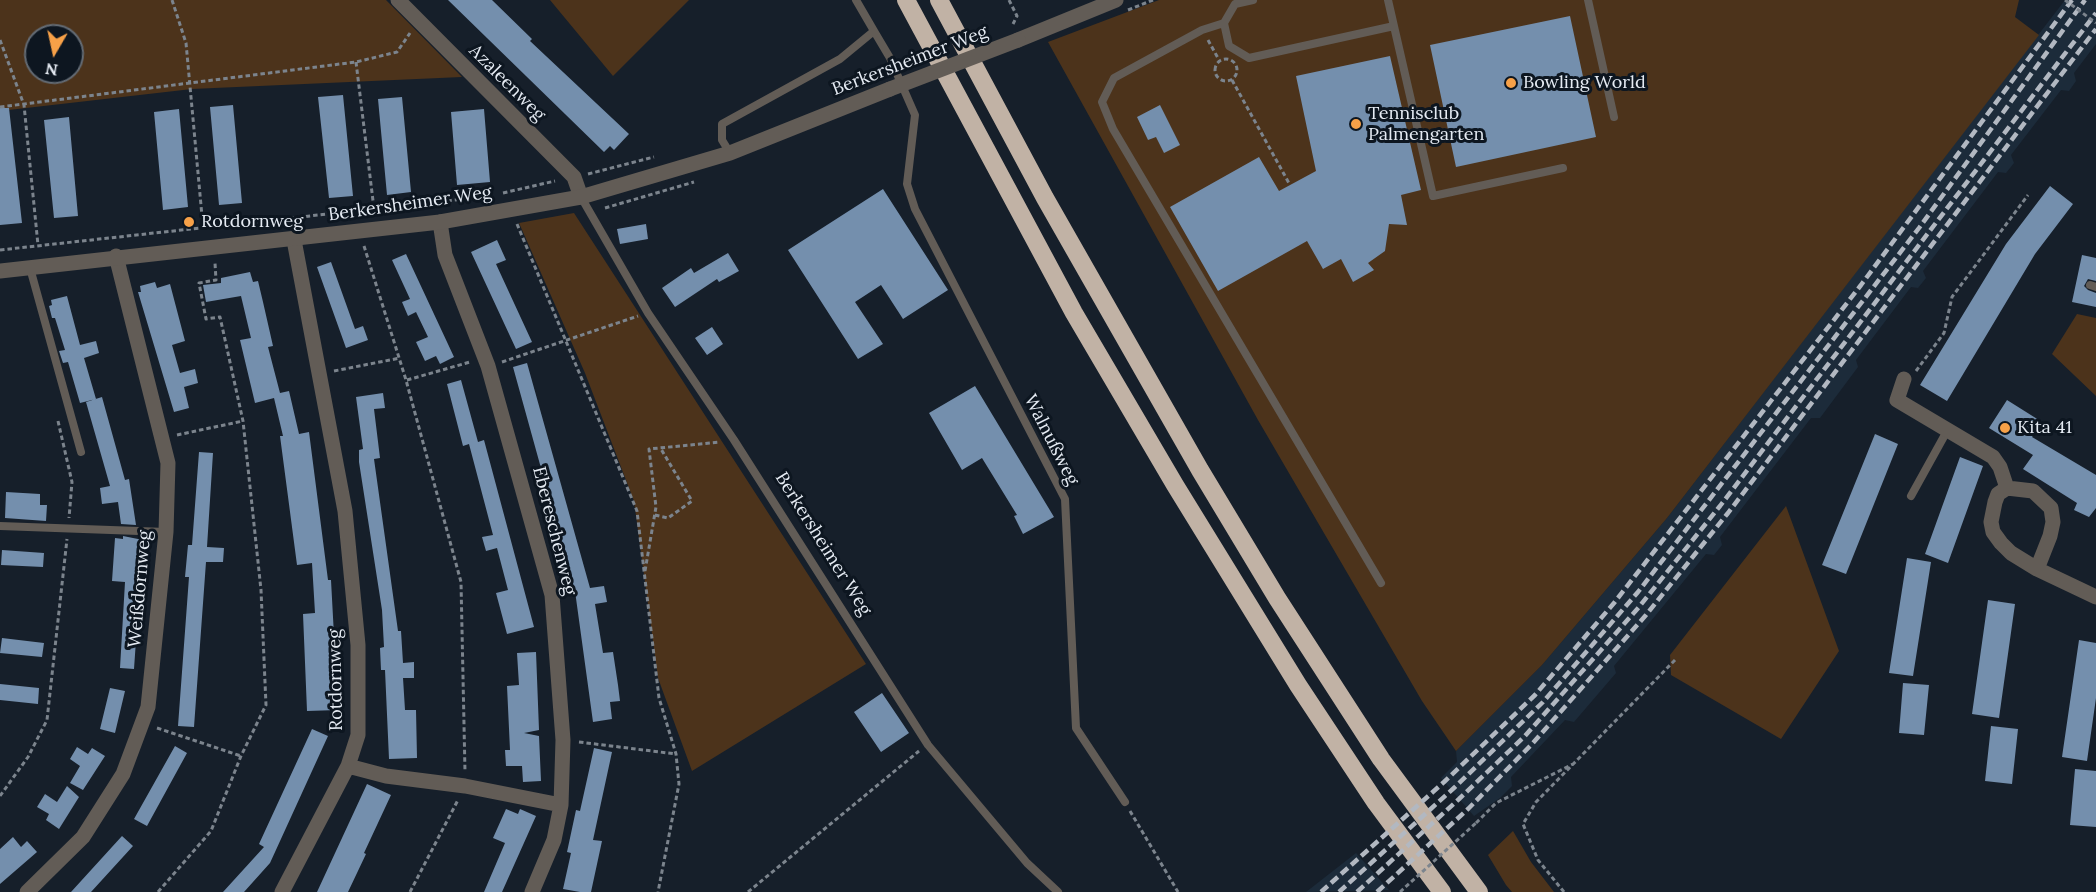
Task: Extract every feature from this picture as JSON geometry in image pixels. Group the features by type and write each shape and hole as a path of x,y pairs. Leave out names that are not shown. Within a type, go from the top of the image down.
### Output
{"highway":[{"path":"906,0 1045,262 1175,485 1298,685 1376,803 1442,892"},
{"path":"939,0 1050,208 1200,470 1277,598 1381,759 1479,892"}],"street":[{"name":"Azaleenweg","path":"398,0 574,177 581,197"},
{"name":"Berkersheimer Weg","path":"0,271 116,256 294,240 440,222 581,197 730,153 890,89 1015,33 1116,0"},
{"name":"Ebereschenweg","path":"440,222 445,255 485,362 552,595 563,740 561,805 554,840 532,892"},
{"name":"Rotdornweg","path":"282,892 348,766 358,735 357,645 345,511 321,373 294,240"},
{"name":"Weißdornweg","path":"29,892 83,837 123,774 148,707 165,532 168,463 116,256"},
{"path":"1904,379 1898,400 1993,457 2007,488"},
{"path":"2037,569 2050,536 2053,522 2051,508 2033,491 2007,488 1998,494 1995,502 1991,522 1993,532 2011,553 2037,569 2096,597"},
{"path":"348,766 386,776 465,786 561,805"}],"lane":[{"path":"730,153 722,140 722,124 840,59 874,31 856,0"},
{"path":"1253,0 1235,4 1224,23 1202,30 1114,78 1102,102 1113,129 1381,583"},
{"path":"1388,0 1433,196 1563,168"},
{"path":"1588,0 1614,117"},
{"path":"1224,23 1229,46 1249,58 1394,26"},
{"name":"Walnußweg","path":"874,31 890,58 911,103 916,123 907,184 915,209 1065,499 1076,728 1125,802"},
{"name":"Berkersheimer Weg","path":"581,197 648,313 734,440 928,745 1027,863 1058,892"},
{"path":"30,268 81,452"},
{"path":"1911,496 1947,430"},
{"path":"0,526 165,532"}],"path":[{"path":"172,0 186,43 203,227"},
{"path":"1009,0 1017,16 1015,33"},
{"path":"2065,0 2096,23"},
{"path":"0,107 356,62 397,52 418,21"},
{"path":"1202,30 1219,60"},
{"path":"0,39 24,105 38,245"},
{"path":"1228,58 1235,63 1238,72 1232,80 1224,82 1216,77 1214,68 1219,60 1228,58"},
{"path":"356,62 374,209"},
{"path":"1232,80 1290,185"},
{"path":"500,194 657,156"},
{"path":"1904,379 1916,371 1944,333 1952,297 2028,195"},
{"path":"0,250 489,196"},
{"path":"513,208 516,221 637,511 659,698 676,753 679,784 658,892"},
{"path":"364,246 400,358 462,582 465,786 410,892"},
{"path":"158,892 212,831 241,756 266,705 261,590 243,421 220,317 206,319 199,283 216,280 214,262"},
{"path":"406,380 485,362 565,340 648,313"},
{"path":"321,373 400,358"},
{"path":"0,795 27,758 47,720 72,482 57,412"},
{"path":"162,438 243,421"},
{"path":"645,574 656,515 649,449 734,440"},
{"path":"656,515 668,518 692,501 661,449"},
{"path":"1564,892 1539,860 1524,824 1536,802 1579,761 1675,660"},
{"path":"142,724 241,756"},
{"path":"563,740 676,753"},
{"path":"748,892 928,745"},
{"path":"1400,892 1496,803 1579,761"},
{"path":"1125,802 1178,892"}],"shaded area":[{"path":"0,0 386,0 462,77 192,89 0,111"},
{"path":"550,0 689,0 613,76"},
{"path":"1159,0 2019,0 2015,17 2039,35 1667,518 1542,665 1456,751 1422,701 1258,420 1048,42"},
{"path":"2065,0 2096,0 2096,44 2074,73 2076,81 2069,91 2061,90 2011,155 2014,163 2006,173 1998,172 1923,271 1926,278 1918,288 1911,287 1856,360 1858,367 1820,418 1811,418 1720,537 1722,545 1714,555 1706,554 1614,666 1616,673 1574,722 1565,720 1511,777 1512,786 1500,798 1474,816 1441,778 1457,762 1456,751 1542,665 1667,518"},
{"path":"574,213 866,664 692,771 658,678 634,501 585,373 519,223"},
{"path":"2077,314 2096,318 2096,396 2052,354"},
{"path":"1786,506 1839,651 1781,739 1671,675 1670,655"},
{"path":"1513,831 1531,862 1554,892 1512,892 1506,885 1488,855"},
{"path":"1356,853 1389,890 1306,892"}],"building":[{"path":"448,0 492,0 532,39 530,41 629,134 614,150 610,146 604,152"},
{"name":"Bowling World","path":"1570,16 1596,137 1456,167 1430,45"},
{"path":"1390,56 1421,190 1401,195 1407,225 1389,224 1385,251 1368,263 1374,270 1353,282 1341,259 1323,269 1307,241 1218,291 1170,207 1259,157 1279,191 1316,171 1296,76"},
{"path":"343,95 353,196 329,198 318,97"},
{"path":"402,97 411,192 387,195 378,99"},
{"path":"233,105 242,203 219,205 210,107"},
{"path":"1160,105 1180,145 1164,153 1156,137 1148,140 1137,117"},
{"path":"0,108 9,108 22,223 0,225"},
{"path":"179,109 188,207 163,210 154,112"},
{"path":"484,109 490,182 457,185 451,112"},
{"path":"69,117 78,216 54,218 44,120"},
{"path":"2050,186 2073,204 2035,254 1947,401 1920,385 2006,244"},
{"path":"883,189 948,290 903,319 881,285 855,302 883,344 858,359 788,250"},
{"path":"646,224 648,239 620,244 617,229"},
{"path":"497,240 506,260 496,264 532,342 516,349 471,252"},
{"path":"728,253 739,271 719,282 717,279 675,307 662,288 691,268 694,273"},
{"path":"406,254 454,357 440,364 436,356 425,361 416,342 428,337 416,312 408,316 402,302 410,299 392,260"},
{"path":"2082,255 2096,258 2096,281 2088,279 2084,286 2096,293 2096,307 2072,302"},
{"path":"331,262 355,329 363,326 368,340 346,348 317,267"},
{"path":"250,272 253,282 258,281 273,346 268,347 280,393 289,391 299,434 309,432 328,580 331,580 338,710 307,711 303,614 315,613 312,563 297,565 280,436 283,436 274,398 255,403 240,340 251,338 241,296 206,302 203,285 221,283 221,278"},
{"path":"155,282 157,288 170,284 185,341 172,345 180,373 195,369 198,383 184,387 189,408 174,412 138,292 141,292 140,286"},
{"path":"67,296 80,345 96,341 99,353 84,358 96,399 80,403 68,362 63,363 59,351 65,350 49,306 52,305 51,300"},
{"path":"712,327 723,344 707,355 695,338"},
{"path":"527,363 590,588 604,586 607,602 595,604 603,653 613,652 618,685 620,701 610,702 612,719 593,722 575,591 513,367"},
{"path":"461,380 478,442 484,440 534,627 507,634 496,593 508,590 497,548 486,551 482,537 493,535 469,444 463,446 447,384"},
{"path":"975,386 1054,517 1023,534 1014,516 1017,515 982,458 962,470 929,413"},
{"path":"383,393 385,408 374,409 380,458 374,459 398,631 401,631 403,663 414,662 414,678 403,678 405,710 416,710 417,758 389,759 385,670 381,670 380,648 384,647 382,610 359,462 359,450 363,449 356,397"},
{"path":"102,397 125,480 129,479 136,525 121,524 118,502 102,504 100,488 110,486 86,402"},
{"path":"2007,400 2042,422 2032,437 2096,475 2096,508 2089,517 2074,510 2077,503 2023,469 2033,455 1989,428"},
{"path":"1875,434 1898,444 1846,574 1822,565"},
{"path":"199,452 213,453 207,547 224,548 223,562 206,562 194,727 178,726 189,577 185,577 188,545 192,545"},
{"path":"1960,457 1983,466 1948,563 1925,554"},
{"path":"6,492 40,494 40,505 47,505 46,521 5,518"},
{"path":"123,536 143,540 134,669 120,668 125,582 112,581 115,538 123,539"},
{"path":"2,550 44,553 43,567 1,565"},
{"path":"1907,558 1931,562 1913,676 1889,673"},
{"path":"1988,600 2015,604 1999,718 1972,714"},
{"path":"2,638 44,643 42,657 0,653"},
{"path":"2079,640 2096,643 2096,698 2087,761 2062,757"},
{"path":"536,652 539,730 524,733 539,736 541,781 523,782 522,766 506,766 505,750 510,750 507,686 519,685 517,653"},
{"path":"1903,683 1929,685 1924,735 1899,733"},
{"path":"0,684 39,688 38,704 0,700"},
{"path":"110,688 125,691 115,733 100,729"},
{"path":"882,693 909,733 881,752 854,712"},
{"path":"1991,726 2018,729 2012,784 1985,781"},
{"path":"312,729 328,736 270,863 244,892 223,892 264,847 259,844"},
{"path":"175,746 187,753 147,826 134,819"},
{"path":"77,747 88,754 92,748 105,756 83,790 70,783 80,766 70,759"},
{"path":"594,748 612,752 593,840 602,841 591,892 580,892 563,889 571,853 567,852 576,810 580,811"},
{"path":"2075,769 2096,771 2096,827 2070,825"},
{"path":"367,784 391,795 364,853 366,854 348,892 317,892"},
{"path":"67,786 79,797 59,829 46,820 49,814 37,807 45,794 57,802"},
{"path":"506,809 518,814 520,809 536,816 502,892 484,892 505,843 493,838"},
{"path":"122,836 133,846 91,892 71,892"},
{"path":"13,837 21,847 27,841 37,852 0,884 0,849"}],"railway":[{"path":"1321,892 1444,782 1535,695 1614,603 1861,285 2072,0"},
{"path":"1339,892 1455,787 1543,702 1638,592 1919,228 2085,0"},
{"path":"1357,892 1525,736 1639,607 1720,506 2096,13"},
{"path":"1377,892 1468,809 1533,743 1646,615 1728,513 2096,29"}],"place":[{"name":"Bowling World","path":"1511,83"},
{"name":"Tennisclub Palmengarten","path":"1356,124"},
{"name":"Rotdornweg","path":"189,222"},
{"name":"Kita 41","path":"2005,428"}]}
